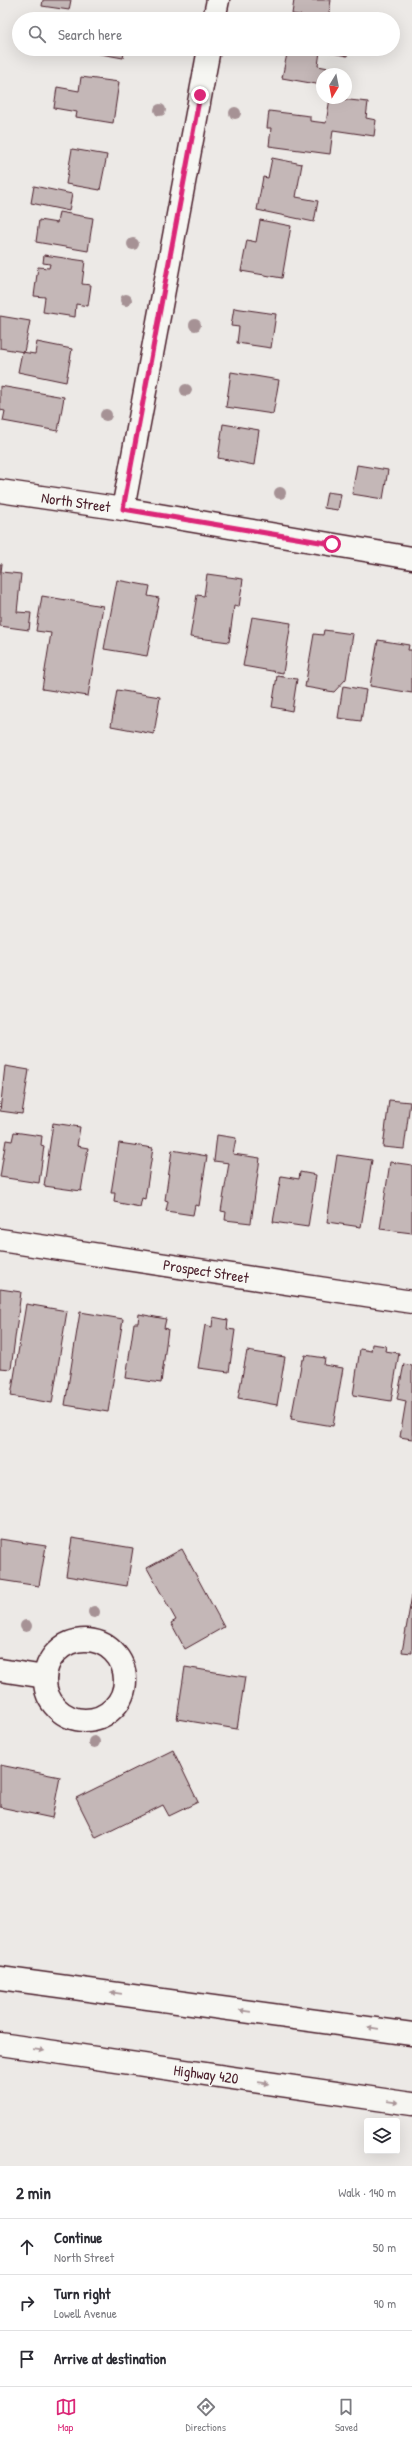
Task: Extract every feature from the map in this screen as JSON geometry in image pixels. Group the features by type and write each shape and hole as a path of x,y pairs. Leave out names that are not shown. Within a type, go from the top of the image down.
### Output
{"main road":[{"path":"215,12 218,0"},
{"path":"123,509 208,56"},
{"name":"North Street","path":"0,491 123,509 412,558"},
{"name":"Prospect Street","path":"0,1240 412,1302"},
{"path":"0,1670 45,1677"},
{"path":"0,1978 412,2034"},
{"name":"Highway 420","path":"0,2044 412,2104"}],"building":[{"path":"43,0 71,0 69,10 42,6"},
{"path":"294,0 331,0 329,12 292,12"},
{"path":"112,56 123,56 123,58"},
{"path":"287,56 319,56 318,66 328,68 316,68 316,84 282,78"},
{"path":"81,77 119,82 113,123 76,117 77,112 54,108 57,87 79,91"},
{"path":"352,100 368,102 366,118 376,120 374,136 333,130 330,154 269,146 271,128 267,128 269,111 310,116 310,121 326,123 329,104 352,104"},
{"path":"72,149 107,155 100,190 66,184"},
{"path":"272,158 302,164 296,197 318,201 314,222 257,210 263,177 268,178"},
{"path":"34,186 72,194 69,211 31,203"},
{"path":"59,212 93,218 88,251 36,242 39,220 57,223"},
{"path":"260,220 291,226 282,278 241,271 247,240 256,242"},
{"path":"44,255 85,261 82,284 91,285 88,306 76,304 75,317 43,312 45,297 34,296 38,267 49,268 50,264 43,263"},
{"path":"234,308 276,314 271,348 237,343 239,327 231,326"},
{"path":"0,316 30,321 24,352 0,348"},
{"path":"37,342 72,349 66,382 18,372 22,352 35,354"},
{"path":"231,372 279,380 273,414 226,407"},
{"path":"0,386 64,397 58,431 3,421 5,411 0,410"},
{"path":"223,424 259,430 254,465 218,458"},
{"path":"357,465 388,470 383,499 352,494"},
{"path":"327,492 341,494 338,510 324,508"},
{"path":"0,564 2,564 1,572 21,574 17,612 31,613 29,630 0,626"},
{"path":"207,574 243,579 239,607 234,606 229,642 190,637 197,595 204,596"},
{"path":"117,580 150,586 148,596 159,598 147,656 104,649"},
{"path":"42,596 103,606 88,696 42,689 51,633 36,631"},
{"path":"252,617 291,623 283,673 243,666"},
{"path":"324,630 353,634 346,679 334,692 305,687 314,634 323,635"},
{"path":"378,640 409,645 408,650 412,650 412,693 370,686"},
{"path":"277,676 297,679 292,711 272,707"},
{"path":"343,686 366,690 361,721 338,718"},
{"path":"117,690 160,697 154,734 111,726"},
{"path":"5,1066 29,1070 22,1114 0,1111"},
{"path":"389,1100 410,1102 404,1149 383,1147"},
{"path":"53,1123 80,1127 77,1146 88,1148 81,1191 44,1186"},
{"path":"14,1132 42,1136 41,1145 44,1146 39,1183 0,1177 6,1140 12,1141"},
{"path":"217,1135 236,1138 233,1154 260,1158 251,1223 225,1220 226,1212 221,1211 229,1163 214,1161"},
{"path":"119,1143 153,1148 145,1199 142,1198 140,1207 114,1202 115,1193 111,1193"},
{"path":"172,1150 207,1156 199,1206 195,1205 193,1215 166,1211 168,1201 165,1200"},
{"path":"337,1155 372,1160 361,1227 327,1222"},
{"path":"390,1162 412,1165 412,1233 380,1229"},
{"path":"300,1172 316,1175 308,1227 273,1222 281,1176 299,1179"},
{"path":"0,1289 21,1292 11,1369 0,1368"},
{"path":"26,1304 67,1311 52,1403 11,1396"},
{"path":"80,1312 123,1319 108,1412 65,1405"},
{"path":"139,1314 166,1319 164,1328 168,1329 161,1383 126,1378 134,1323 138,1323"},
{"path":"213,1317 228,1320 227,1329 235,1330 229,1372 198,1368 205,1325 212,1327"},
{"path":"372,1344 386,1346 385,1351 399,1353 391,1401 353,1395 360,1349 371,1351"},
{"path":"247,1351 285,1357 277,1405 238,1398"},
{"path":"305,1355 325,1358 324,1365 343,1368 333,1426 291,1419 302,1360 304,1360"},
{"path":"404,1364 412,1366 412,1439 400,1437 406,1401 397,1399"},
{"path":"72,1538 133,1548 127,1586 66,1576"},
{"path":"0,1539 46,1546 39,1586 0,1580"},
{"path":"182,1549 224,1627 185,1649 171,1623 176,1620 147,1568"},
{"path":"412,1595 412,1653 402,1652"},
{"path":"185,1667 245,1677 237,1729 177,1719"},
{"path":"173,1750 198,1802 169,1816 163,1805 96,1838 76,1798"},
{"path":"0,1765 60,1777 52,1818 0,1807"}],"route":[{"path":"200,95 123,509 332,544"}]}
